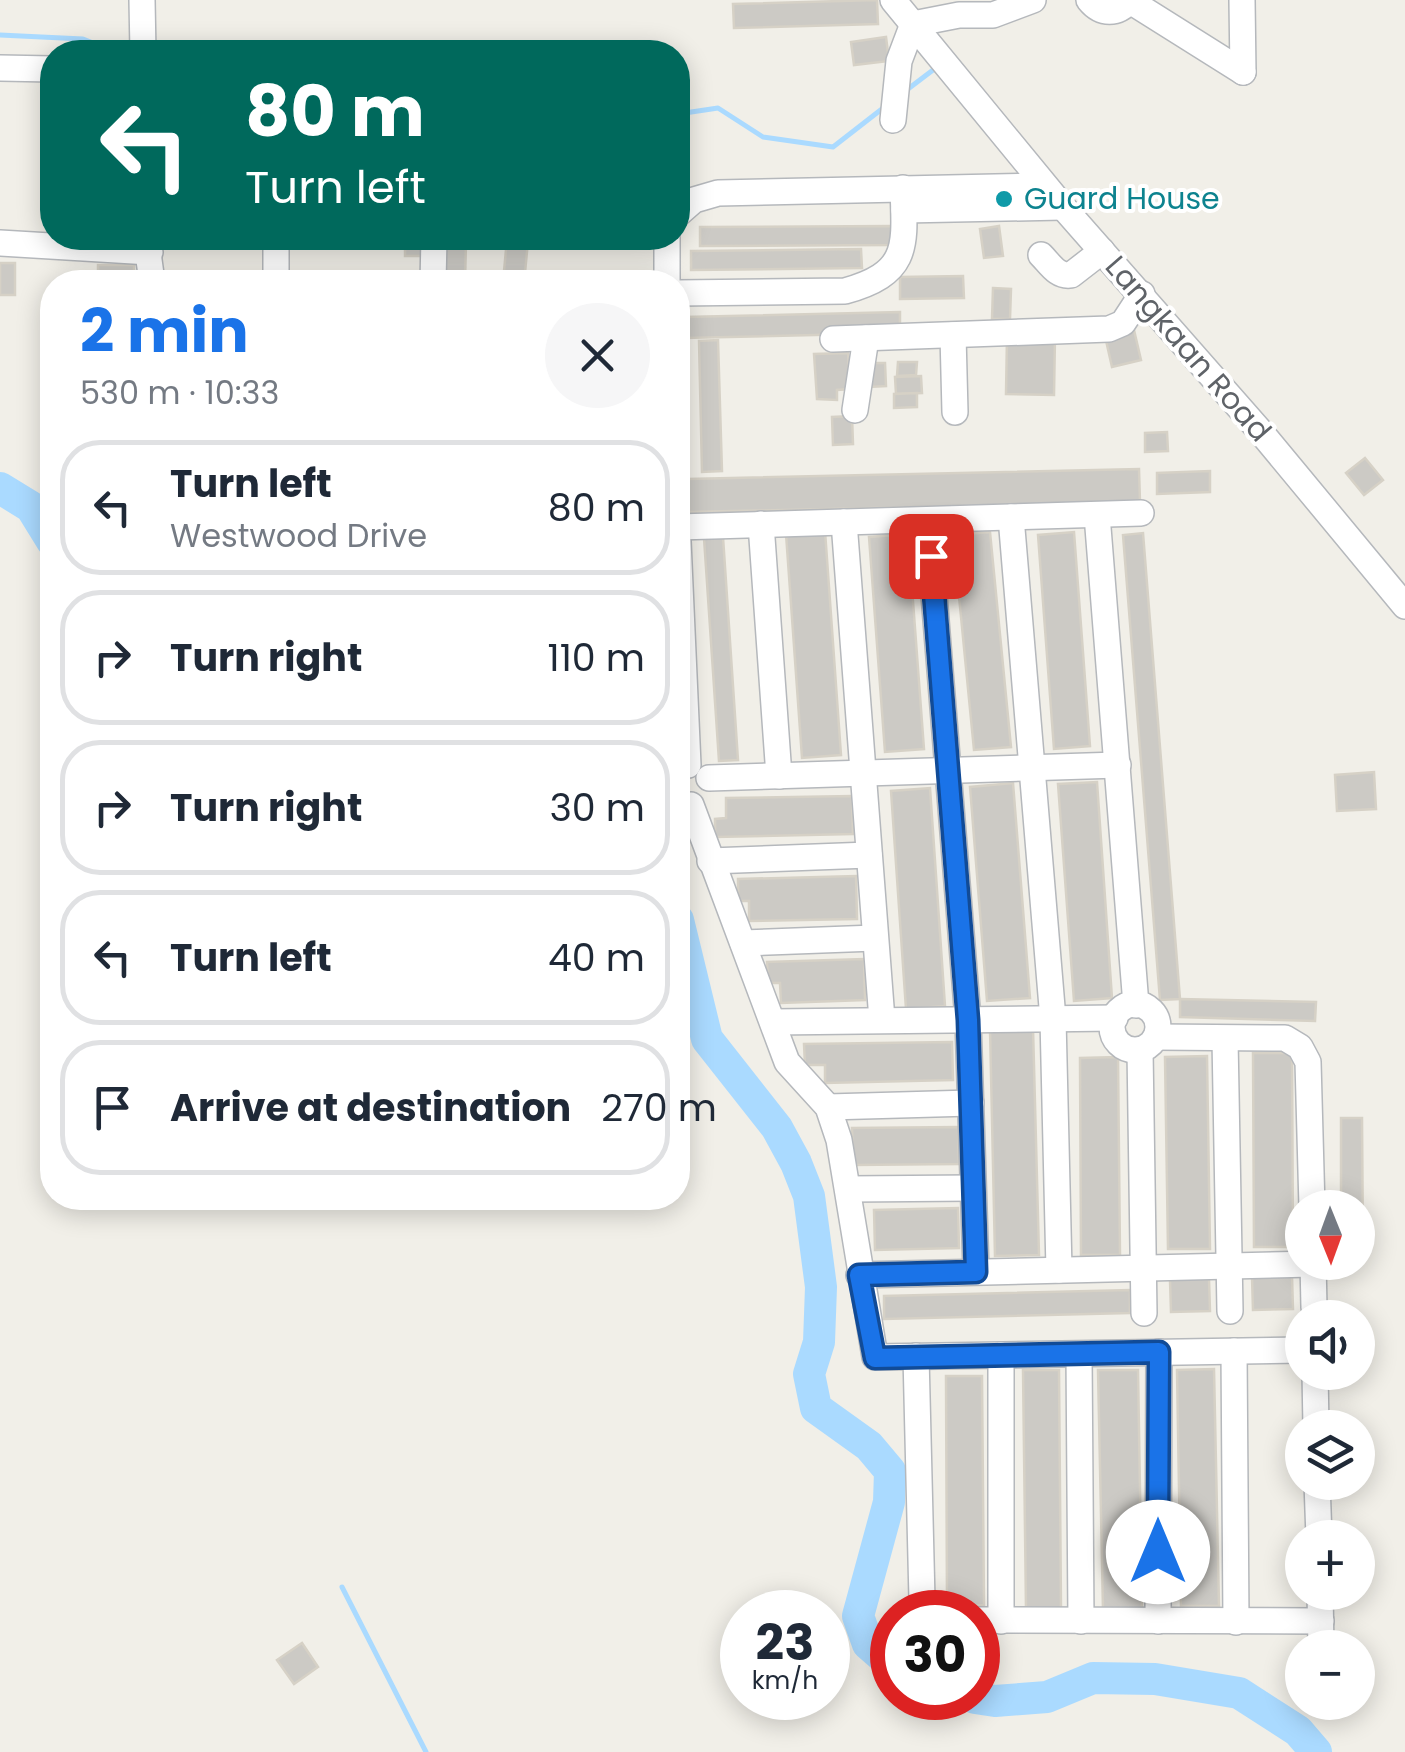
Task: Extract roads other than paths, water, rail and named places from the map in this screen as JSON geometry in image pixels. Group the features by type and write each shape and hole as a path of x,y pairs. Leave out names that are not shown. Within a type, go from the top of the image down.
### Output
{"street":[{"path":"142,0 143,40"},
{"path":"892,120 906,8 958,16 993,15 1033,0"},
{"path":"1089,0 1096,8 1111,12 1130,0 1243,72 1242,0"},
{"name":"Langkaan Road","path":"906,8 1062,207 1142,294 1405,606"},
{"path":"0,68 40,69"},
{"path":"987,197 1045,186"},
{"path":"690,204 718,193 904,199 987,197 1062,207"},
{"path":"690,293 844,291 866,285 897,262 906,242 904,199"},
{"path":"0,243 40,244"},
{"path":"1041,254 1060,274 1071,276 1102,251"},
{"path":"832,339 1117,328 1142,294"},
{"path":"953,335 956,412"},
{"path":"855,410 866,338"},
{"path":"690,527 1141,513"},
{"path":"1098,515 1118,765 1125,1011 1113,1032 1120,1044 1285,1038 1300,1047 1308,1062 1312,1190"},
{"path":"1011,518 1053,1019 1059,1270"},
{"path":"928,520 968,1020 976,1272"},
{"path":"844,522 882,1020"},
{"path":"761,524 779,776"},
{"path":"691,771 779,776 1118,765"},
{"path":"690,801 707,796 691,771"},
{"path":"690,816 788,1062 828,1108 848,1189 875,1358 1285,1350"},
{"path":"710,861 869,855"},
{"path":"743,942 876,938"},
{"path":"773,1022 1053,1019 1125,1011 1155,1016 1158,1030 1148,1044 1144,1313"},
{"path":"1225,1039 1230,1311"},
{"path":"828,1108 971,1104"},
{"path":"848,1189 973,1188"},
{"path":"859,1275 1285,1264"},
{"path":"1234,1351 1236,1622"},
{"path":"1158,1621 1159,1352"},
{"path":"1079,1354 1081,1621"},
{"path":"990,1590 1000,1355"},
{"path":"916,1356 922,1590"},
{"path":"1320,1610 1320,1630"},
{"path":"1000,1620 1320,1621"}],"waterway":[{"path":"0,35 86,40"},
{"path":"904,92 933,70"},
{"path":"690,112 718,108 763,137 833,147 887,105"},
{"path":"0,488 31,507 40,522"},
{"path":"690,969 707,1039 777,1128 809,1196 821,1287 819,1342 809,1374 816,1408 869,1446 890,1471 889,1502 858,1616 870,1646"},
{"path":"342,1587 426,1752"},
{"path":"1000,1701 1047,1697 1093,1678 1155,1679 1239,1693 1298,1731 1316,1752"}],"place":[{"name":"Guard House","path":"1004,199"}]}
